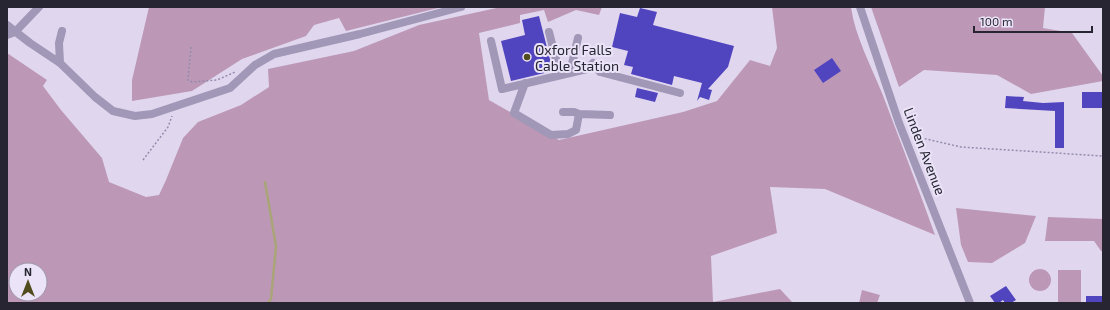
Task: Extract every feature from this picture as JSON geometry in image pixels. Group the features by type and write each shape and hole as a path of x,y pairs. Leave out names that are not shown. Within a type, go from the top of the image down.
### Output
{"street":[{"path":"7,35 15,32 39,7"},
{"path":"7,25 30,43 60,63 95,97 113,111 135,116 152,114 230,88 255,65 274,54 360,34 461,7"},
{"name":"Linden Avenue","path":"860,7 903,134 970,303"},
{"path":"60,63 59,43 62,31"},
{"path":"549,32 560,75"},
{"path":"574,72 572,64 578,38"},
{"path":"491,41 502,89 574,72 587,68 593,63 600,72 680,93"},
{"path":"525,83 514,113 551,135 568,134 576,130 578,114"},
{"path":"563,112 610,115"}],"path":[{"path":"191,47 188,80 192,82 217,80 237,71"},
{"path":"143,160 168,127 172,118 172,107"},
{"path":"903,134 961,147 1103,156"}],"shaded area":[{"path":"149,7 442,7 346,31 339,18 314,25 306,36 242,59 192,91 132,101 132,80"},
{"path":"501,7 602,7 599,15 576,10 548,22 544,10 520,15 520,23 479,33 489,100 559,140 683,112 717,101 750,60 770,66 777,48 772,7 851,7 856,29 868,62 882,93 935,235 825,189 770,187 777,233 711,256 713,302 780,289 793,303 7,303 7,53 47,80 43,86 61,110 102,158 109,182 146,197 159,195 183,138 198,122 241,105 269,87 268,69 354,51 419,25"},
{"path":"871,7 1045,7 1043,28 1072,33 1103,76 1103,81 1031,94 997,75 924,70 899,87"},
{"path":"956,208 1036,216 1025,243 992,263 968,262 961,245"},
{"path":"1048,217 1103,219 1103,251 1101,251 1094,241 1045,241"},
{"path":"1040,269 1048,272 1051,280 1048,288 1040,291 1032,288 1029,280 1032,272"},
{"path":"1058,270 1081,270 1081,303 1058,303"},
{"path":"862,290 880,295 877,303 859,303"}],"building":[{"path":"640,8 657,12 653,25 734,46 728,67 708,89 712,90 709,100 700,97 697,101 702,83 674,76 672,85 631,74 633,67 624,65 628,51 612,47 620,13 637,17"},
{"name":"Oxford Falls Cable Station","path":"539,16 553,71 511,81 501,41 525,35 522,20"},
{"path":"832,58 841,71 823,83 814,70"},
{"path":"637,88 658,93 655,102 635,97"},
{"path":"1082,92 1103,92 1103,108 1082,108"},
{"path":"1006,96 1024,97 1023,101 1043,103 1064,102 1064,148 1055,148 1055,111 1005,108"},
{"path":"1006,286 1016,300 1011,303 1005,303 1003,300 999,303 995,303 990,296"},
{"path":"1086,296 1103,296 1103,303 1086,303"}],"waterway":[{"path":"265,182 276,246 271,299 268,303"}],"place":[{"name":"Oxford Falls Cable Station","path":"527,57"}]}
